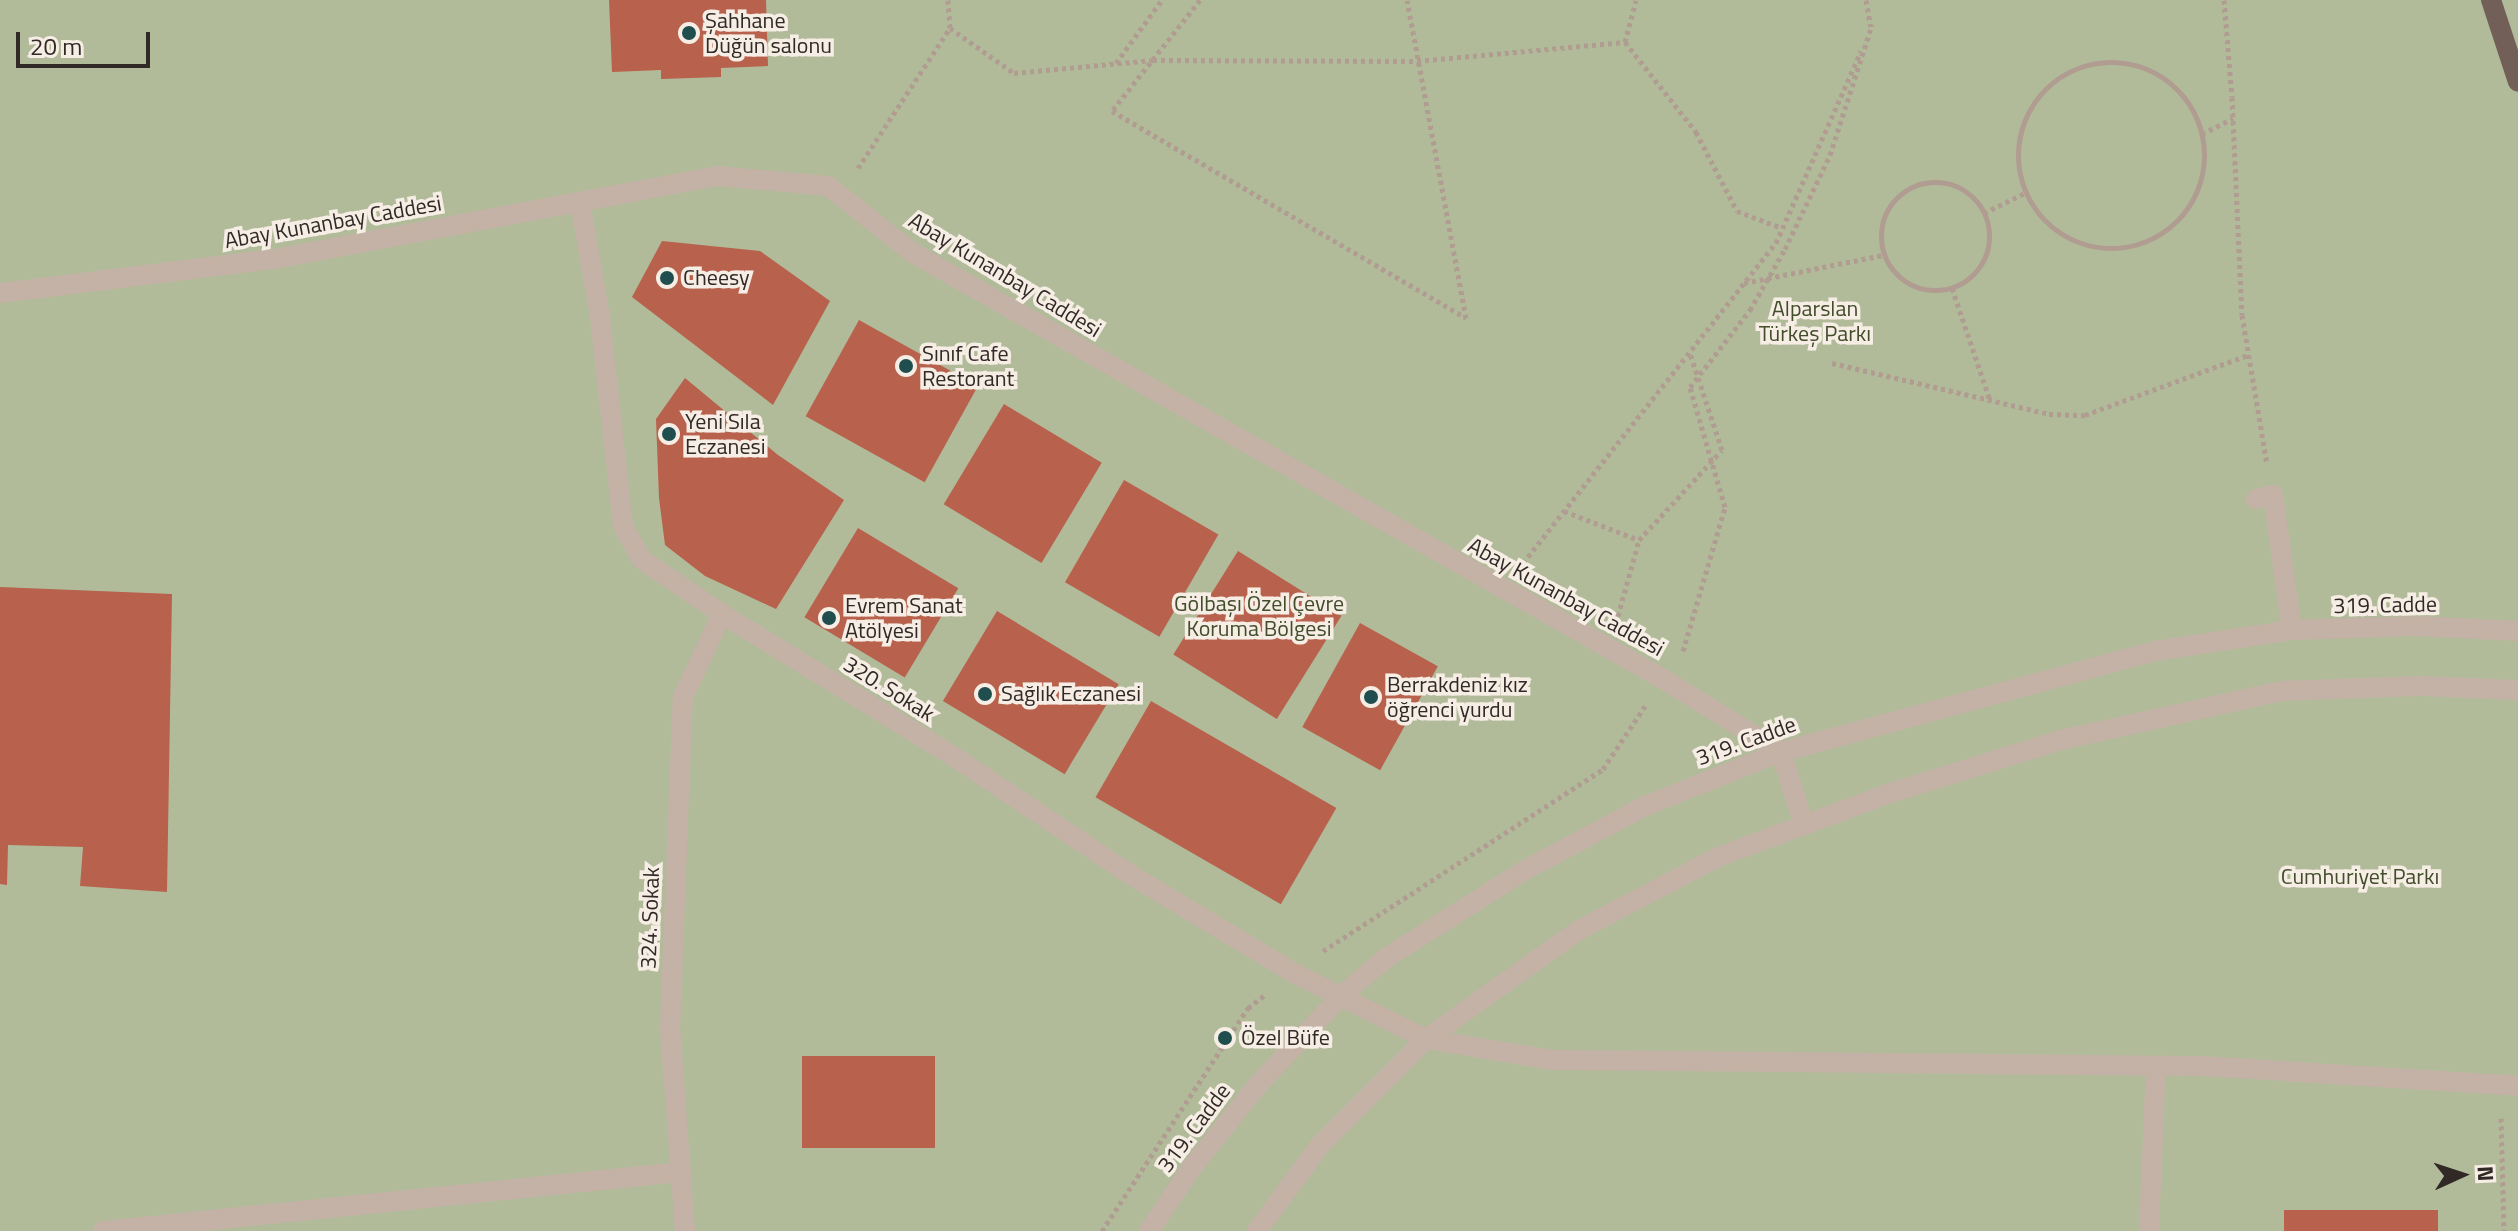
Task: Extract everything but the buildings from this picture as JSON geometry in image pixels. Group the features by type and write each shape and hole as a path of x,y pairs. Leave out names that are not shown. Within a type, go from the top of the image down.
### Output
{"main road":[{"path":"2491,0 2518,82"}],"street":[{"name":"Abay Kunanbay Caddesi","path":"0,293 274,259 717,176 828,186 913,253 1609,650 1781,752"},
{"name":"320. Sokak","path":"580,202 600,317 623,526 641,559 722,614 956,758 1126,872 1294,973 1426,1039 1553,1060 2156,1066 2509,1086"},
{"path":"2264,497 2292,630"},
{"name":"324. Sokak","path":"685,1231 670,1029 683,697 722,614"},
{"name":"319. Cadde","path":"1149,1231 1191,1169 1256,1087 1341,996 1386,958 1527,869 1645,806 1781,752 2155,651 2292,630 2416,626 2518,631"},
{"path":"1257,1231 1321,1144 1426,1039 1579,930 1718,857 1890,793 2061,740 2282,691 2421,686 2518,690"},
{"path":"1781,752 1804,825"},
{"path":"2149,1231 2156,1066"},
{"path":"103,1231 681,1172"}],"path":[{"path":"840,195 950,28 948,0"},
{"path":"1115,63 1162,0"},
{"path":"1200,0 1112,111 1466,318 1407,0"},
{"path":"1625,42 1636,0"},
{"path":"1683,651 1725,507 1690,387 1750,310 1830,155 1872,25 1866,0"},
{"path":"2224,0 2242,315 2264,497"},
{"path":"1502,589 1776,243 1872,25"},
{"path":"950,28 1014,73 1153,60 1417,61 1625,42"},
{"path":"1625,42 1696,132 1737,211 1782,228"},
{"path":"2111,61 2142,67 2169,82 2190,105 2202,134 2203,165 2195,194 2178,219 2154,238 2125,248 2095,247 2066,237 2042,218 2025,193 2018,164 2020,132 2032,104 2054,81 2081,66 2111,61"},
{"path":"2202,134 2233,118"},
{"path":"1942,182 1959,187 1974,198 1984,213 1990,231 1988,249 1981,266 1952,288 1919,289 1903,281 1883,255 1880,237 1883,218 1899,196 1923,183 1942,182"},
{"path":"1984,213 2025,193"},
{"path":"1744,283 1883,255"},
{"path":"1952,288 1990,401"},
{"path":"1609,650 1639,540 1722,450 1690,352"},
{"path":"1832,363 2049,414 2085,415 2248,355"},
{"path":"1564,511 1639,540"},
{"path":"2504,1231 2509,1086"}],"green space":[{"name":"Gölbaşı Özel Çevre Koruma Bölgesi","path":"0,0 2518,0 2518,1231 0,1231"}],"place":[{"name":"Şahhane Düğün salonu","path":"689,33"},
{"name":"Cheesy","path":"667,278"},
{"name":"Sınıf Cafe Restorant","path":"906,366"},
{"name":"Yeni Sıla Eczanesi","path":"669,434"},
{"name":"Evrem Sanat Atölyesi","path":"829,618"},
{"name":"Sağlık Eczanesi","path":"985,694"},
{"name":"Berrakdeniz kız öğrenci yurdu","path":"1371,697"},
{"name":"Özel Büfe","path":"1225,1038"}],"park label":[{"name":"Alparslan Türkeş Parkı","path":"1815,320"},
{"name":"Cumhuriyet Parkı","path":"2360,877"}]}
